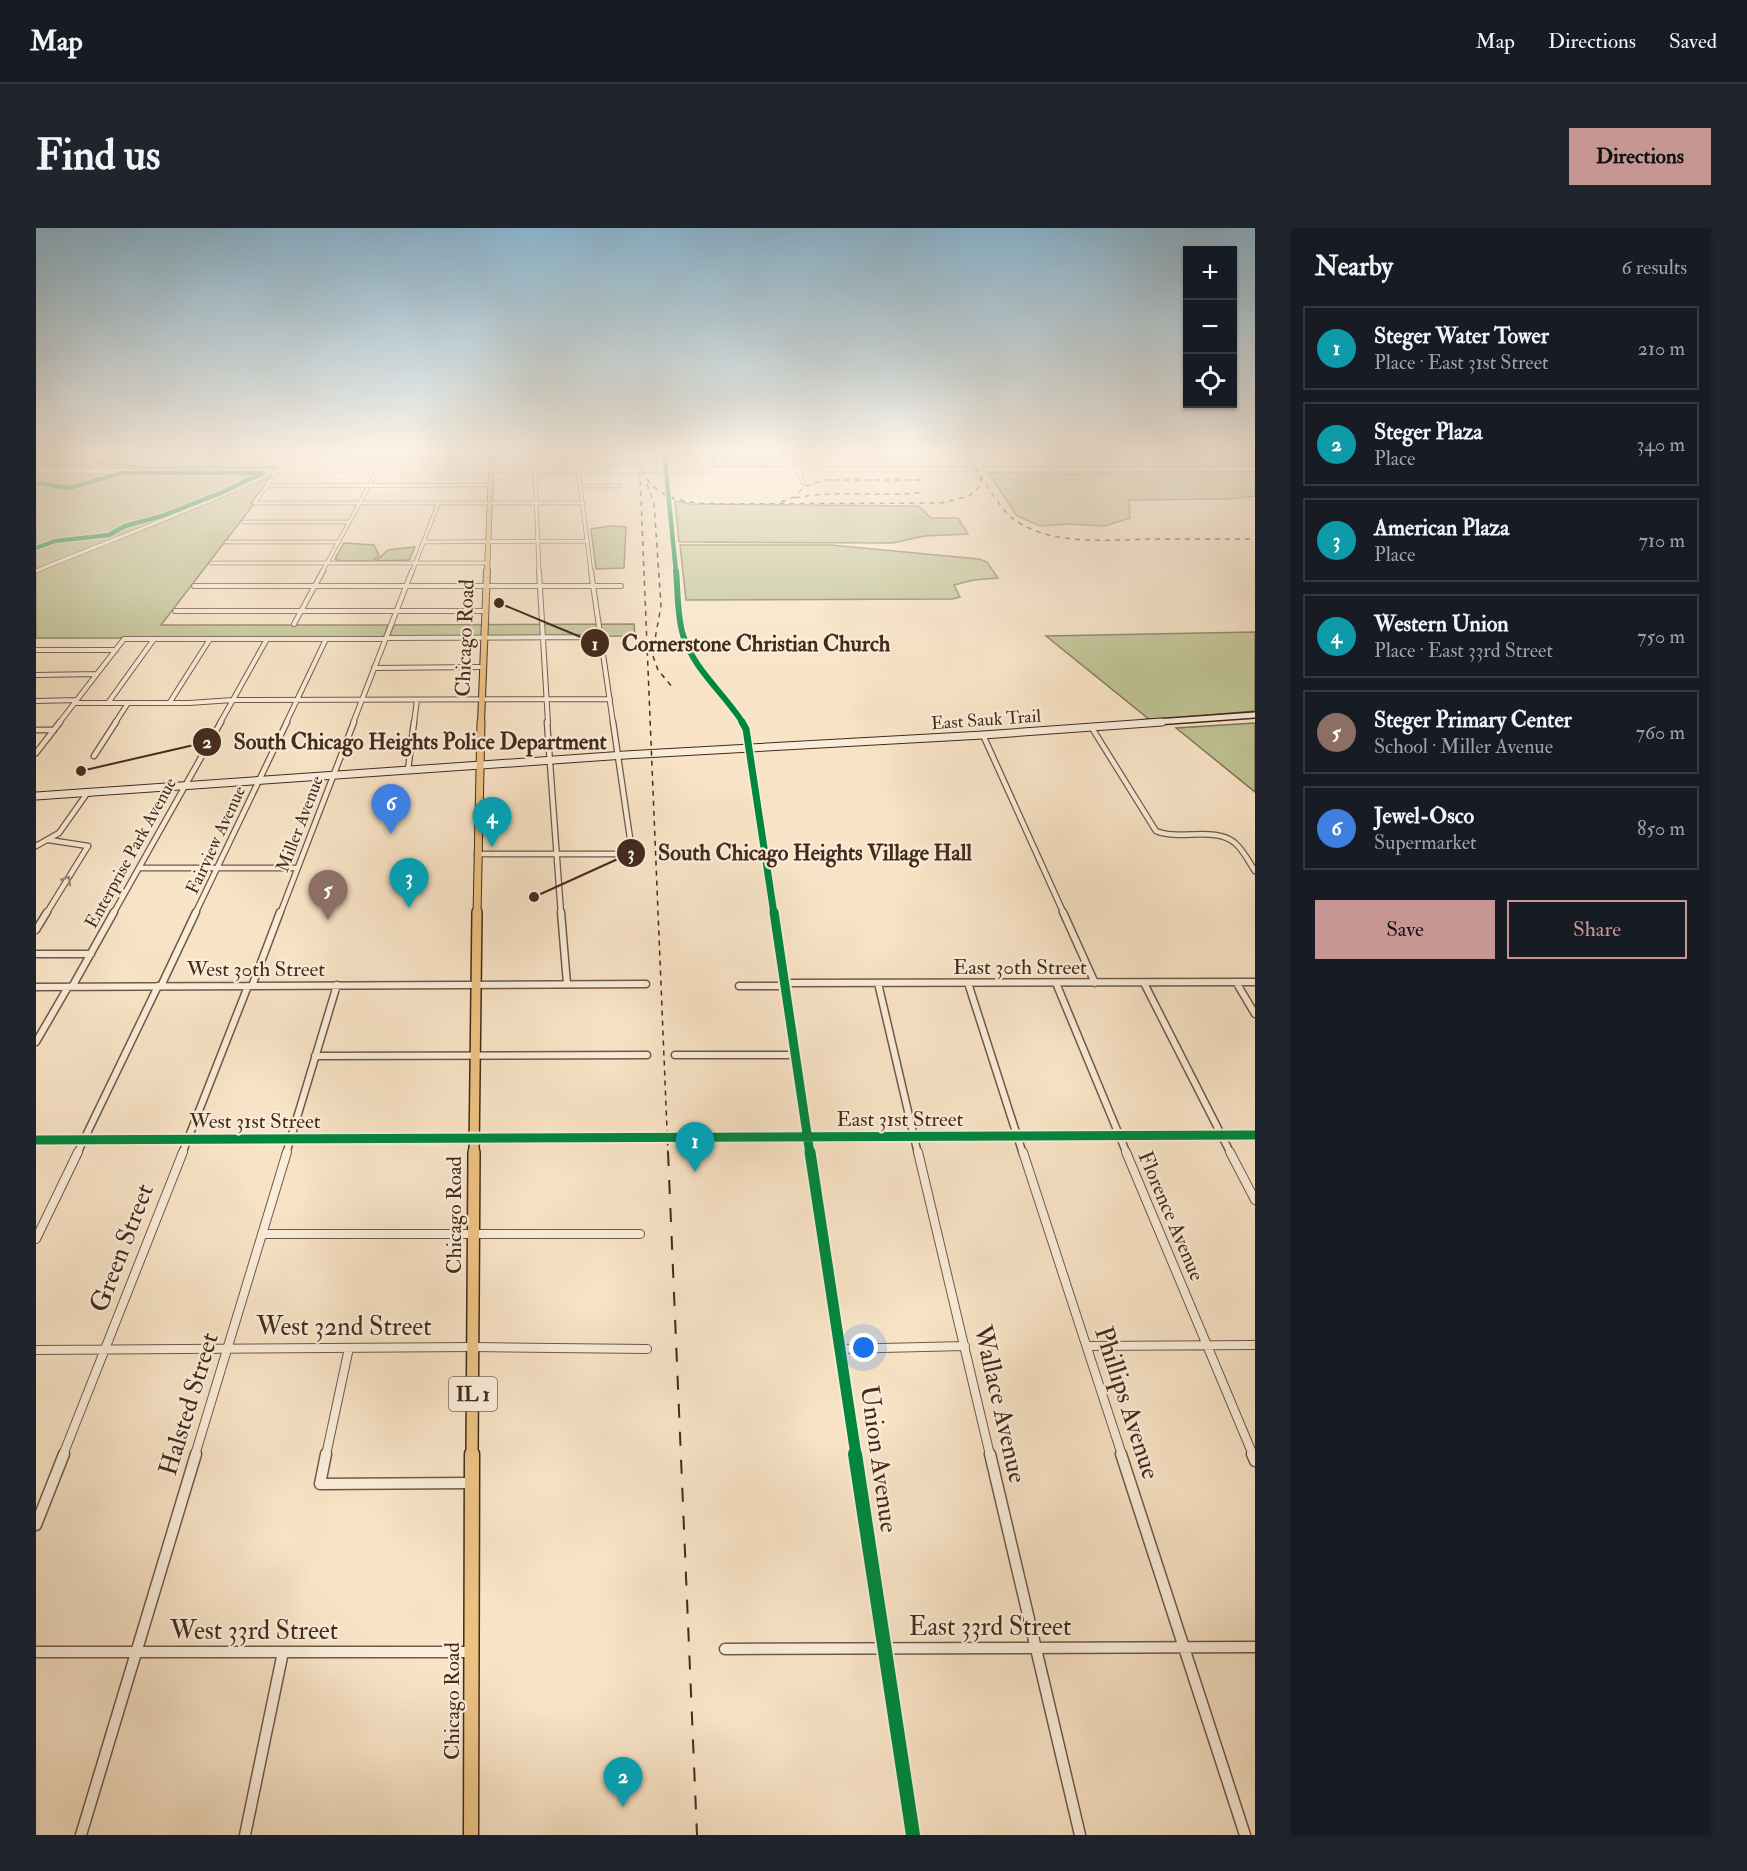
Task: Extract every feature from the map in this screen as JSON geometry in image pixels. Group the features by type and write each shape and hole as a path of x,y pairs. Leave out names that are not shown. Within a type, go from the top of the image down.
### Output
{"main road":[{"name":"Chicago Road","path":"471,1835 477,854 489,526"},
{"name":"East Sauk Trail","path":"36,796 1255,716"}],"street":[{"path":"36,571 145,526"},
{"path":"294,624 348,526"},
{"name":"Miller Avenue","path":"250,986 429,526"},
{"path":"537,526 556,854 567,984"},
{"path":"477,854 632,852 600,638 586,526"},
{"name":"Union Avenue","path":"671,526 684,641 697,665 736,711 746,729 913,1835"},
{"path":"423,542 588,541"},
{"path":"226,542 339,542"},
{"path":"211,563 487,563"},
{"path":"194,586 621,586"},
{"path":"175,611 485,611"},
{"path":"36,753 124,639 600,638"},
{"path":"108,703 154,639"},
{"path":"170,702 210,639"},
{"name":"Enterprise Park Avenue","path":"36,1042 91,954 267,639"},
{"name":"Fairview Avenue","path":"36,1239 218,868 326,639"},
{"path":"36,650 116,650"},
{"path":"374,668 482,667"},
{"path":"36,675 97,674"},
{"path":"36,700 128,703 232,700 610,699"},
{"path":"408,770 417,700"},
{"path":"94,756 128,703"},
{"path":"1092,728 1156,831 1170,837 1226,838 1236,844 1255,871"},
{"path":"36,730 54,730"},
{"path":"982,735 1095,983"},
{"path":"36,846 49,840 66,825 88,792"},
{"path":"36,930 88,846 79,847 49,840"},
{"path":"139,868 296,868"},
{"path":"36,954 91,954"},
{"path":"1144,982 1255,1200"},
{"path":"1236,982 1255,1014"},
{"name":"East 30th Street","path":"739,986 878,983 1255,982"},
{"name":"Wallace Avenue","path":"878,983 1080,1835"},
{"name":"Phillips Avenue","path":"968,983 1245,1835"},
{"name":"Florence Avenue","path":"1056,983 1255,1461"},
{"path":"477,985 646,984"},
{"name":"Halsted Street","path":"81,1835 337,985"},
{"name":"West 30th Street","path":"36,987 477,985"},
{"name":"Green Street","path":"36,1525 186,1139 250,986"},
{"path":"675,1055 795,1054"},
{"path":"315,1056 647,1055"},
{"name":"East 31st Street","path":"474,1137 808,1138 1255,1135"},
{"name":"West 31st Street","path":"36,1140 474,1137"},
{"path":"262,1234 640,1234"},
{"path":"1087,1346 1255,1345"},
{"path":"841,1349 965,1346"},
{"name":"West 32nd Street","path":"36,1350 473,1347 647,1349"},
{"path":"349,1348 320,1484 472,1483"},
{"name":"East 33rd Street","path":"725,1649 1255,1647"},
{"name":"West 33rd Street","path":"36,1652 472,1652"},
{"path":"245,1835 283,1652"}],"green space":[{"path":"36,526 237,526 161,625 388,625 384,636 378,638 36,638"},
{"path":"610,526 626,527 624,568 596,569 591,529"},
{"path":"677,526 963,526 968,534 924,536 893,543 679,542"},
{"path":"344,543 374,545 379,555 373,561 339,561 335,559"},
{"path":"680,545 831,545 979,559 987,562 998,578 954,585 960,597 953,599 686,600"},
{"path":"415,547 409,560 376,561 388,550"},
{"path":"634,624 635,636 389,637 394,625"},
{"path":"1255,632 1255,711 1150,720 1046,636"},
{"path":"1255,723 1255,792 1176,728"}],"railway":[{"path":"642,526 668,1154"},
{"path":"653,650 661,606 656,526"},
{"path":"1025,526 1045,534 1082,540 1255,539"},
{"path":"653,656 658,670 673,688"},
{"path":"668,1152 697,1835"}],"cycle path":[{"path":"36,548 55,541 109,535 125,526"},
{"path":"671,526 682,633 687,647 702,671 746,729 913,1835"},
{"path":"36,1140 1255,1135"}],"place":[{"name":"Cornerstone Christian Church","path":"499,603"},
{"name":"South Chicago Heights Police Department","path":"81,771"},
{"name":"Jewel-Osco","path":"391,834"},
{"name":"Western Union","path":"492,847"},
{"name":"South Chicago Heights Village Hall","path":"534,897"},
{"name":"American Plaza","path":"409,908"},
{"name":"Steger Primary Center","path":"328,920"},
{"name":"Steger Water Tower","path":"695,1172"},
{"name":"Steger Plaza","path":"623,1807"}]}
